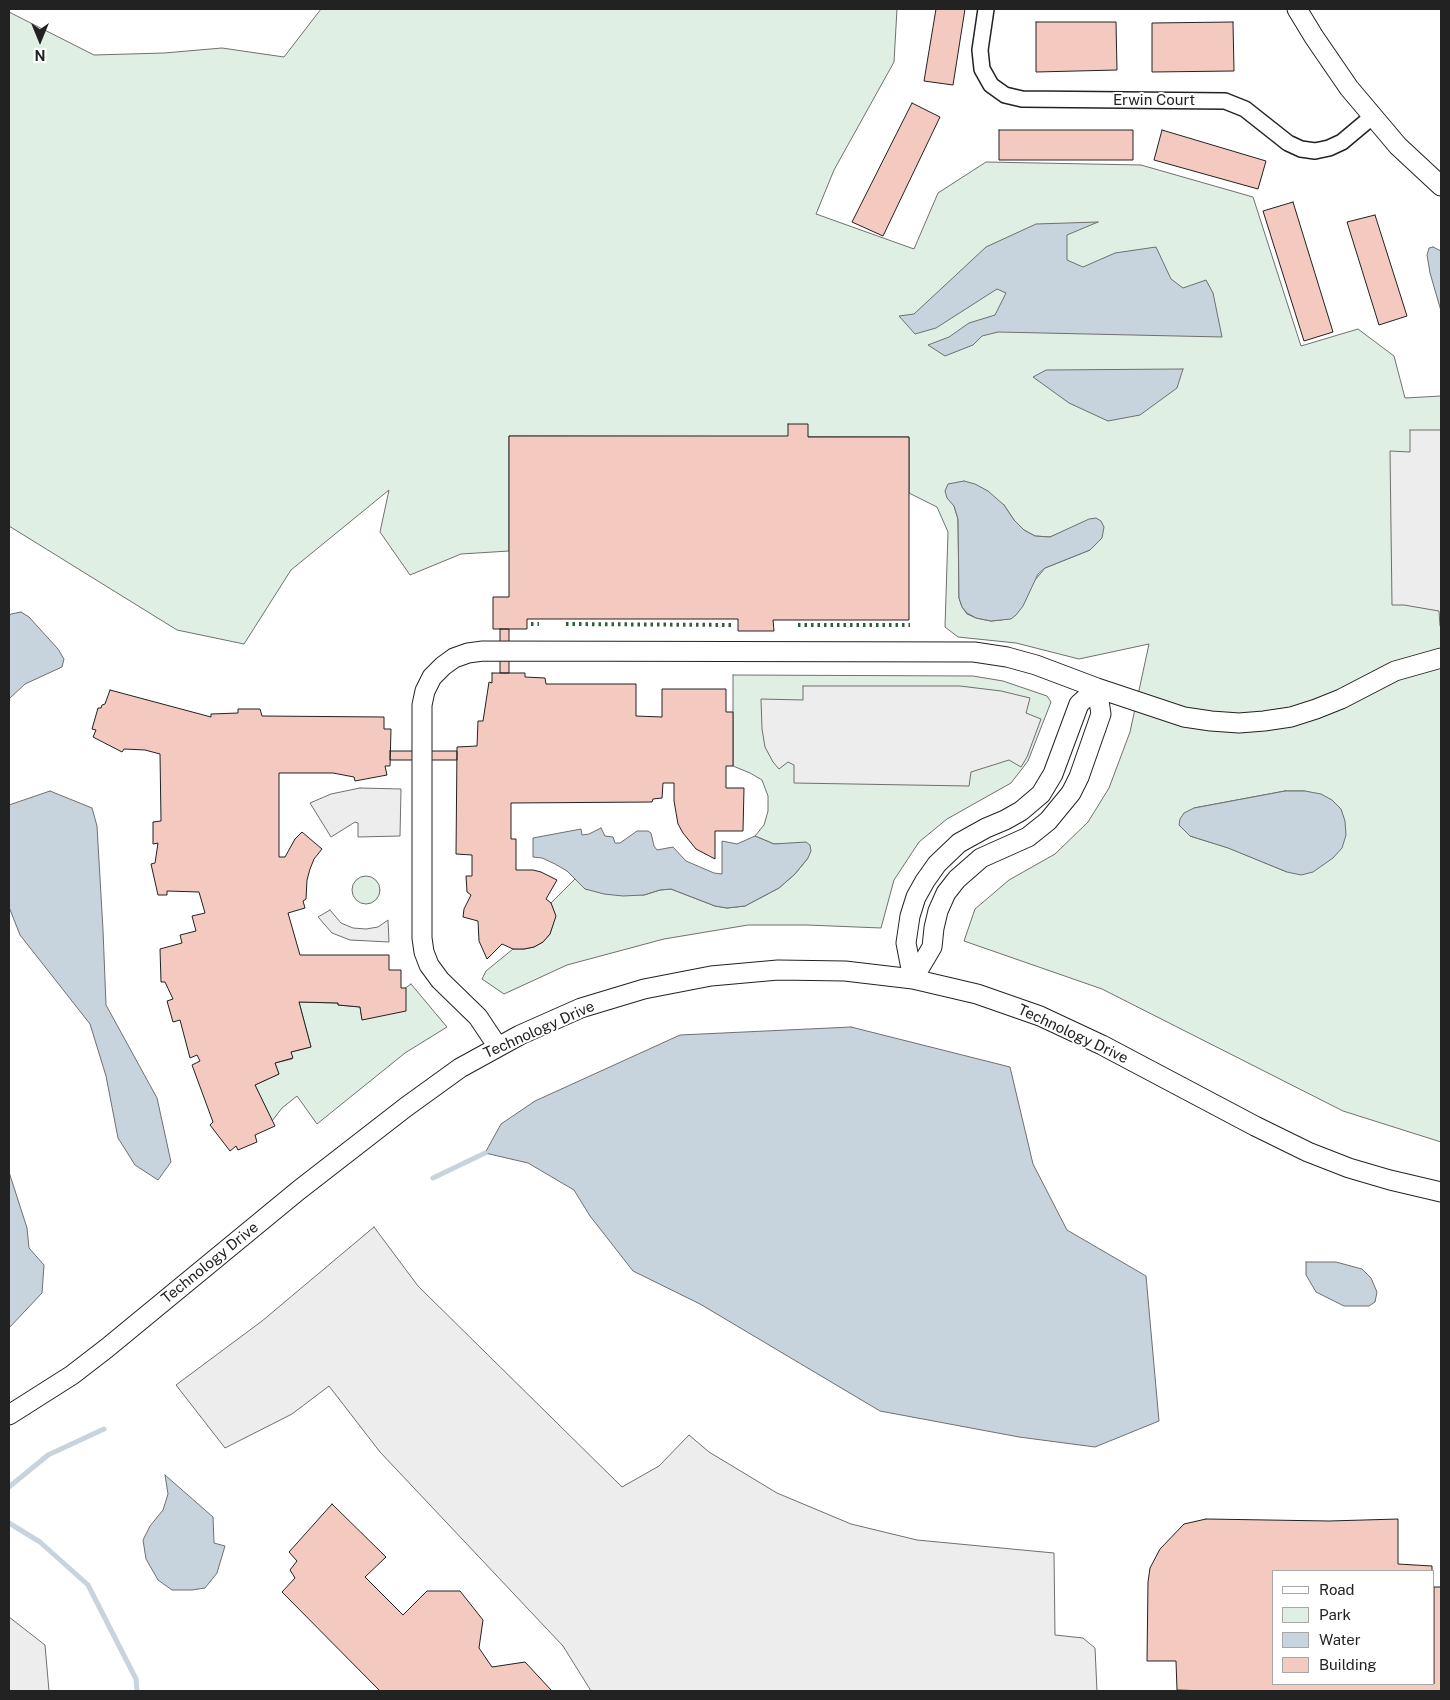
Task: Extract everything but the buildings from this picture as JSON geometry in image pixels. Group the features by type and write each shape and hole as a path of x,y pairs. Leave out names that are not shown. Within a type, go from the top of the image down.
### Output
{"street":[{"name":"Erwin Court","path":"986,9 980,50 982,69 991,85 1005,95 1022,99 1225,102 1246,109 1288,143 1301,149 1315,151 1329,148 1342,142 1373,116"},
{"path":"1296,9 1350,88 1398,146 1441,186"},
{"path":"498,1047 478,1017 440,980 424,952 422,938 422,705 425,691 432,677 454,658 468,653 483,651 974,652 1007,657 1036,665 1184,717 1211,721 1264,721 1291,717 1316,710 1395,671 1441,658"},
{"path":"913,979 906,943 910,916 916,898 925,881 942,858 959,843 1021,811 1041,794 1053,774 1080,704 1097,688"},
{"path":"913,979 932,947 938,910 946,893 957,879 982,858 1028,837 1048,821 1071,793 1079,777 1101,714 1097,688"},
{"name":"Technology Drive","path":"9,1415 72,1374 107,1348 299,1190 406,1107 460,1068 520,1035 581,1008 644,989 711,976 778,970 845,971 913,979 977,994 1040,1016 1102,1045 1254,1126 1308,1152 1357,1170 1441,1192"}],"green space":[{"path":"321,9 897,9 894,62 834,170 816,214 914,249 938,193 986,162 1141,165 1253,197 1301,346 1358,329 1394,356 1405,398 1441,396 1441,1142 1343,1111 1102,989 964,941 975,909 1009,880 1055,854 1088,822 1109,788 1130,732 1149,644 1079,659 1016,643 958,637 945,627 948,532 937,507 909,493 909,437 509,436 509,551 461,554 410,575 380,532 389,490 291,570 244,644 177,630 9,526 9,12 94,55 164,53 222,48 284,57","holes":["1004,505 1014,520 1024,530 1035,536 1050,537 1064,531 1102,538 1090,550 1045,568 1002,620 991,621 967,614 959,598 958,519 954,506","1285,791 1305,791 1287,872 1229,848 1190,836 1194,808"]},
{"path":"733,675 973,676 1003,681 1047,696 1051,702 1028,761 1011,783 947,819 919,842 894,880 881,928 748,925 664,939 567,965 504,994 482,979 486,971 513,949 534,947 543,942 550,934 555,916 551,903 575,879 585,889 644,895 671,889 715,906 727,908 745,906 779,888 795,874 808,858 785,844 774,844 755,836 764,825 768,811 768,796 762,780 733,766"},
{"path":"366,876 376,880 380,890 376,900 366,904 356,900 352,890 356,880"},
{"path":"411,984 447,1027 405,1053 317,1124 297,1096 282,1108 272,1121 255,1085 279,1074 275,1063 292,1059 291,1052 311,1047 299,1002 338,1003 338,1005 360,1007 362,1019"}],"shaded area":[{"path":"1410,430 1441,430 1441,626 1439,611 1404,605 1392,605 1390,451 1410,452"},
{"path":"803,686 960,686 1001,691 1030,698 1026,713 1041,719 1027,757 1021,767 1009,760 971,772 969,786 794,783 794,765 788,762 779,769 765,747 761,699 803,700"},
{"path":"360,788 401,789 400,836 358,837 358,823 355,822 331,837 310,803 331,794"},
{"path":"330,910 341,923 353,928 366,929 378,927 388,920 389,942 350,940 332,933 318,917"},
{"path":"374,1227 418,1286 622,1487 659,1466 689,1435 709,1452 777,1493 851,1524 917,1540 1054,1553 1055,1635 1083,1638 1095,1648 1097,1691 591,1691 563,1646 380,1452 329,1386 292,1414 225,1448 176,1385 262,1321"},
{"path":"9,1617 45,1645 49,1691 9,1691"}],"water":[{"path":"1098,222 1067,235 1067,260 1083,267 1115,253 1156,247 1171,279 1183,288 1206,280 1213,293 1222,337 998,332 982,336 973,345 945,356 928,345 949,337 969,323 995,315 1006,293 997,289 936,328 915,334 899,316 914,314 986,247 1036,224"},
{"path":"1433,247 1441,251 1441,311 1427,255 1429,248"},
{"path":"1183,369 1177,388 1140,415 1108,421 1069,403 1033,377 1046,370"},
{"path":"964,481 988,491 1004,505 1014,520 1024,530 1035,536 1050,537 1089,519 1096,518 1101,521 1104,527 1102,538 1090,550 1045,568 1038,574 1023,606 1011,619 991,621 976,618 967,613 962,607 959,598 958,519 954,506 947,498 945,491 948,484"},
{"path":"21,612 29,617 58,649 64,659 62,667 25,684 9,699 9,616"},
{"path":"50,791 92,808 97,826 106,1005 157,1098 171,1162 158,1180 135,1165 118,1138 106,1076 90,1024 20,935 9,907 9,805"},
{"path":"1285,791 1305,791 1321,794 1332,800 1341,809 1345,821 1346,835 1342,848 1333,858 1313,872 1301,875 1287,872 1228,848 1190,836 1179,825 1184,813 1194,808"},
{"path":"601,828 605,836 613,837 615,843 620,843 637,831 648,831 651,833 657,850 673,847 686,861 714,873 722,874 722,841 737,844 755,836 774,844 806,842 810,845 811,851 808,858 795,874 779,888 745,906 727,908 715,906 671,889 644,895 623,896 604,894 585,889 567,871 542,858 533,857 533,838 581,829 582,835 589,834"},
{"path":"851,1027 1010,1067 1033,1164 1067,1230 1146,1276 1159,1421 1095,1447 1019,1437 880,1411 700,1304 633,1271 590,1216 574,1190 528,1163 485,1153 501,1124 535,1101 680,1035"},
{"path":"9,1172 27,1228 29,1248 44,1265 42,1293 9,1328"},
{"path":"1306,1262 1336,1262 1362,1269 1371,1278 1377,1292 1375,1302 1369,1306 1344,1306 1316,1292 1306,1275"},
{"path":"165,1475 213,1517 214,1543 225,1546 217,1573 205,1588 172,1590 158,1580 146,1559 143,1540 150,1526 163,1510 168,1494"}],"waterway":[{"path":"433,1178 485,1153"},
{"path":"9,1487 48,1455 104,1429"},
{"path":"9,1523 40,1542 88,1585 136,1679 137,1691"}],"hedge":[{"path":"531,624 539,624"},
{"path":"566,624 734,625"},
{"path":"798,625 910,625"}]}
